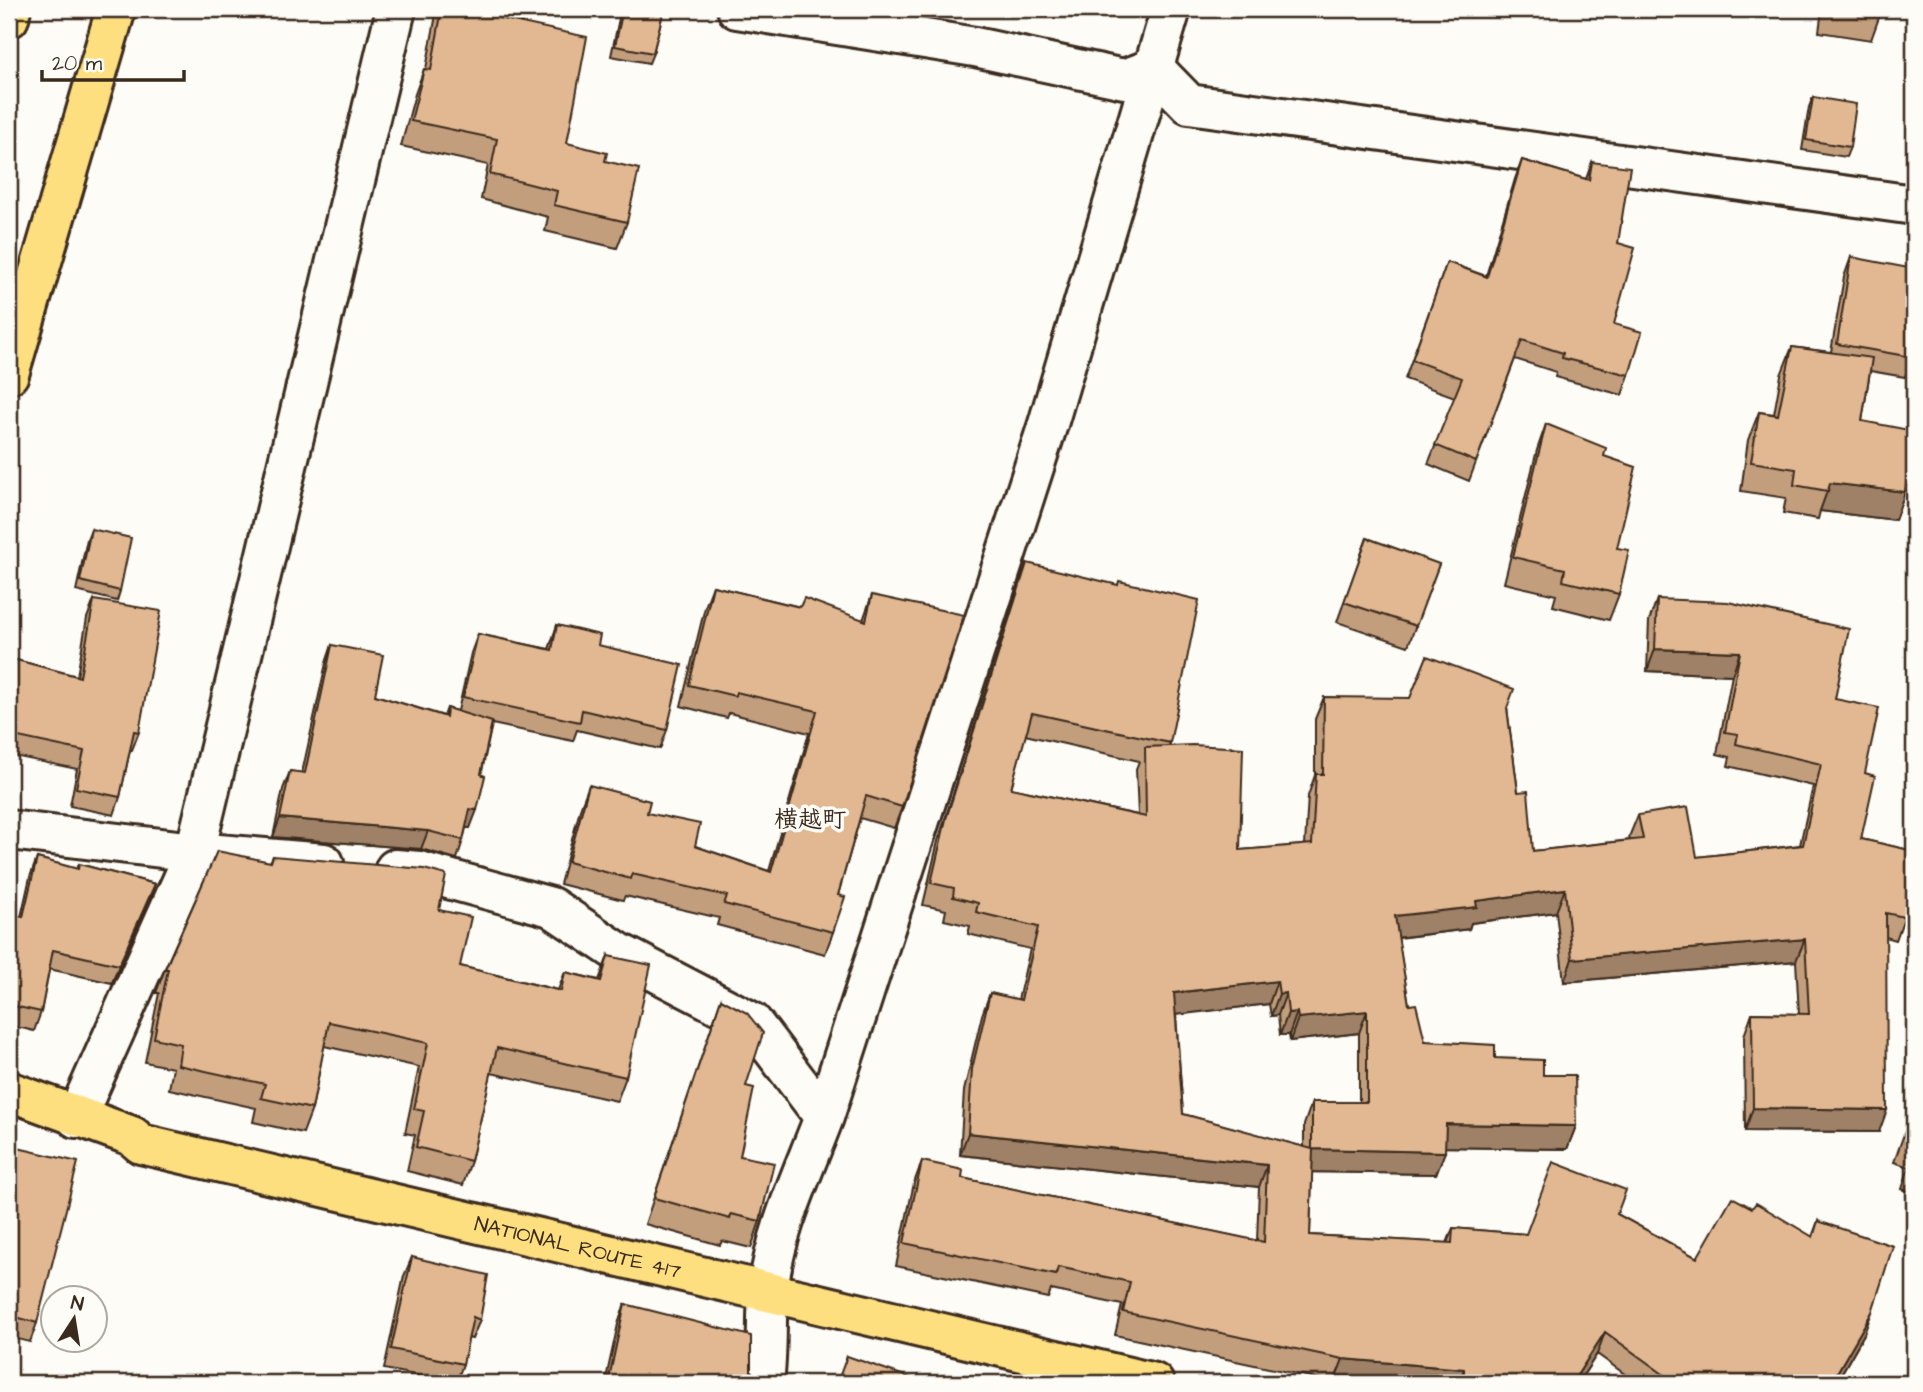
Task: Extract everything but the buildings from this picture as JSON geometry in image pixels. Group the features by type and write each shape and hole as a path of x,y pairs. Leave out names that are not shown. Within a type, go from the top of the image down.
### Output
{"highway":[{"path":"9,18 11,9"},
{"path":"9,371 94,9"},
{"path":"9,371 116,9"},
{"name":"NATIONAL ROUTE 417","path":"9,1091 76,1118 132,1136 141,1144 1154,1383"}],"street":[{"path":"76,1118 195,852 396,9"},
{"path":"737,9 975,47 1124,79 1154,68"},
{"path":"764,1383 768,1354 768,1291 781,1230 824,1117 1048,424 1171,9"},
{"path":"1154,68 1189,104 1914,205"},
{"path":"9,830 195,852 419,871 551,907 618,952 752,1022 824,1117"}],"district":[{"name":"横越町","path":"810,819"}]}
